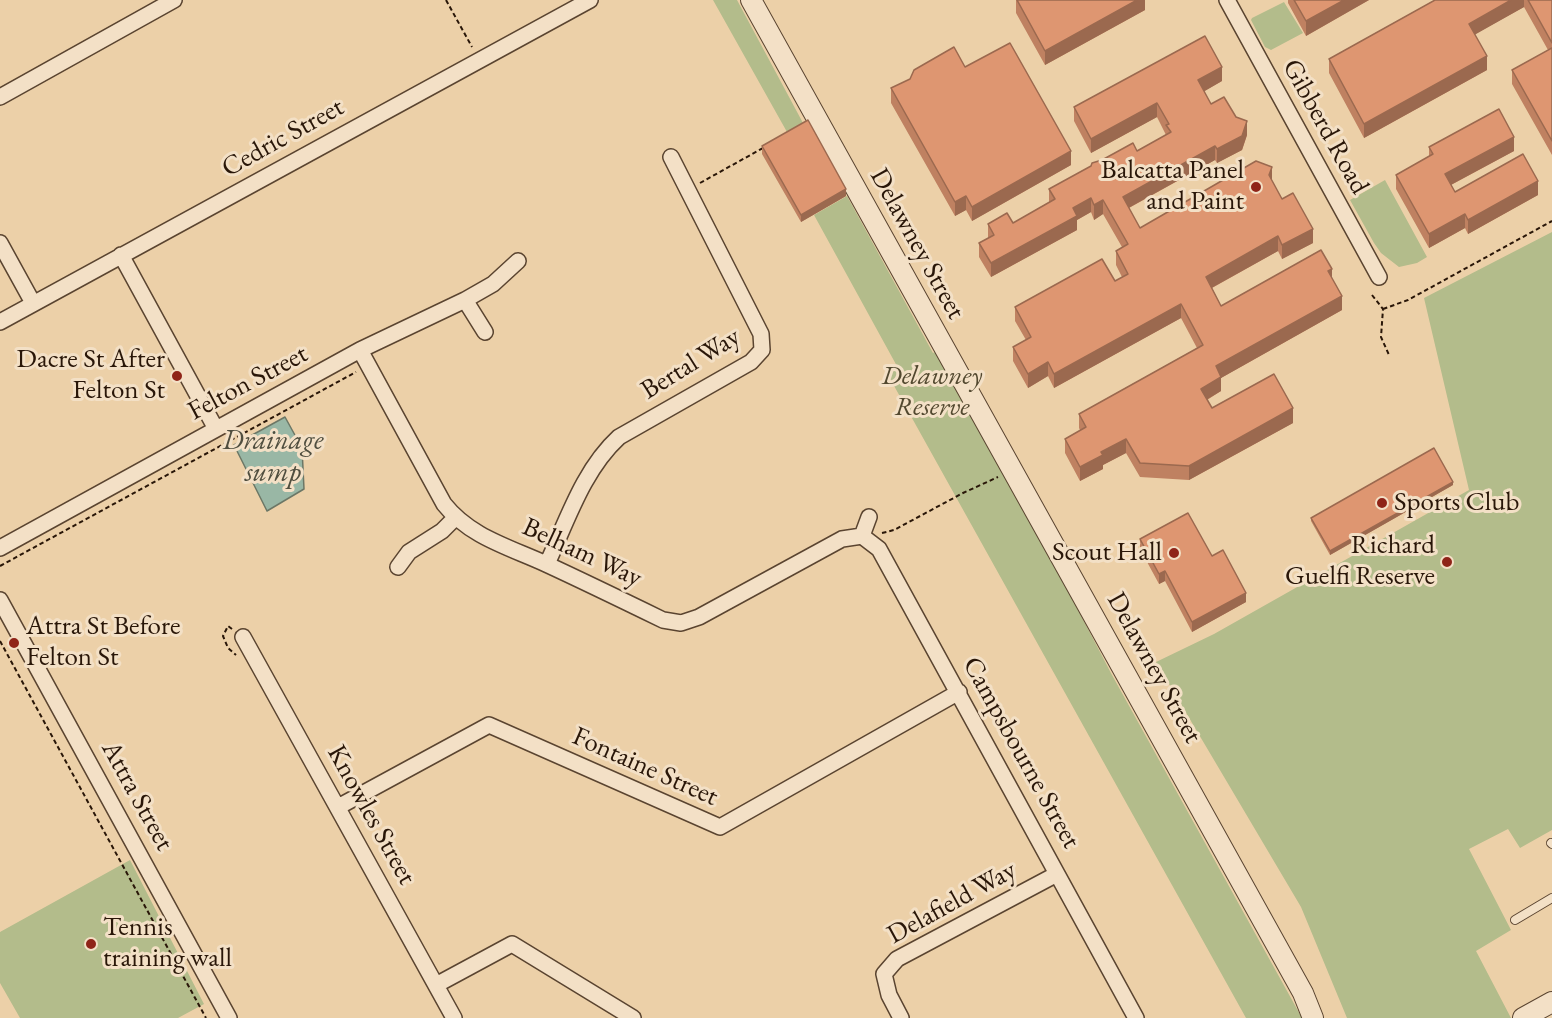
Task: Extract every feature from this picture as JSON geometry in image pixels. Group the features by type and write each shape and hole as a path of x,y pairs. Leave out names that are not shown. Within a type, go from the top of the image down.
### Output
{"street":[{"path":"0,97 174,0"},
{"name":"Cedric Street","path":"0,322 590,0"},
{"name":"Delawney Street","path":"751,0 1303,993 1313,1018"},
{"name":"Gibberd Road","path":"1227,0 1379,277"},
{"name":"Bertal Way","path":"547,564 593,467 604,451 619,437 751,362 762,350 761,334 671,157"},
{"path":"0,243 33,303"},
{"path":"121,255 216,429"},
{"name":"Felton Street","path":"0,548 360,350 465,300 493,284 518,261"},
{"path":"465,300 485,332"},
{"name":"Belham Way","path":"360,350 444,504 455,518 472,531 663,620 681,623 699,617 842,539 866,539"},
{"path":"866,539 869,517"},
{"path":"398,567 409,552 442,531 455,518"},
{"name":"Campsbourne Street","path":"866,539 879,549 1136,1018"},
{"name":"Attra Street","path":"0,600 229,1018"},
{"name":"Knowles Street","path":"243,637 454,1018"},
{"name":"Fontaine Street","path":"338,807 489,725 720,827 959,692"},
{"name":"Delafield Way","path":"901,1018 888,995 884,974 897,959 1058,874"},
{"path":"436,985 512,944 633,1018"},
{"path":"1303,993 1325,1018"},
{"path":"1523,1018 1552,1002"}],"lane":[{"path":"1515,920 1552,898"}],"path":[{"path":"446,0 480,60"},
{"path":"687,190 767,146"},
{"path":"1383,309 1408,300 1552,221"},
{"path":"1372,295 1383,309 1383,324 1380,331 1382,342 1389,356"},
{"path":"0,566 358,371"},
{"path":"866,539 894,530 963,493 1002,476"},
{"path":"0,641 206,1018"}],"green space":[{"path":"713,0 737,0 803,123 787,132"},
{"path":"1284,2 1303,33 1271,50 1265,47 1251,20"},
{"path":"1385,180 1427,257 1417,263 1399,267 1381,253 1350,200"},
{"name":"Delawney Reserve","path":"847,196 933,353 942,349 1112,675 1302,1018 1246,1018 888,375 898,368 814,215"},
{"name":"Richard Guelfi Reserve","path":"1552,232 1552,830 1520,848 1508,829 1469,849 1511,930 1476,951 1511,1018 1347,1018 1301,907 1156,662 1214,634 1469,490 1424,298"},
{"path":"130,860 204,1004 178,1018 20,1018 0,983 0,932"}],"water":[{"name":"Drainage sump","path":"285,417 302,448 304,489 267,511 234,445"}],"building":[{"path":"1017,0 1137,0 1045,51"},
{"path":"1294,0 1344,0 1306,21"},
{"path":"1435,0 1511,0 1469,24 1487,56 1364,124 1329,59"},
{"path":"1528,0 1552,0 1552,43"},
{"path":"1205,36 1222,67 1198,80 1211,104 1224,97 1236,117 1247,121 1242,136 1217,149 1215,146 1123,197 1140,228 1256,161 1272,167 1269,175 1282,199 1293,193 1313,229 1282,245 1278,236 1206,277 1221,306 1321,250 1332,269 1328,271 1342,296 1216,366 1221,377 1201,389 1212,408 1274,374 1293,408 1189,466 1140,463 1126,439 1101,452 1103,455 1080,467 1065,439 1086,427 1079,414 1203,345 1181,304 1054,374 1048,362 1028,374 1013,347 1031,337 1015,307 1102,259 1115,281 1128,274 1116,251 1128,244 1103,200 1094,205 1091,198 1073,208 1077,216 991,263 979,243 994,235 988,224 1007,213 1013,223 1055,199 1049,189 1091,166 1092,163 1133,143 1137,151 1171,132 1157,103 1091,139 1074,107"},
{"path":"1010,43 1071,151 972,207 966,196 955,202 891,88 910,79 914,70 954,47 965,67"},
{"path":"1552,48 1552,141 1512,70"},
{"path":"1499,109 1514,137 1445,174 1455,192 1523,154 1538,181 1468,220 1465,214 1429,234 1396,175 1433,154 1429,147"},
{"path":"808,120 846,189 801,215 762,146"},
{"name":"Sports Club","path":"1434,448 1453,482 1330,551 1311,518"},
{"path":"1188,513 1212,556 1223,550 1246,593 1192,622 1165,571 1159,574 1140,539"}],"place":[{"name":"Balcatta Panel and Paint","path":"1256,187"},
{"name":"Dacre St After Felton St","path":"177,376"},
{"name":"Sports Club","path":"1382,503"},
{"name":"Scout Hall","path":"1174,553"},
{"name":"Richard Guelfi Reserve","path":"1447,562"},
{"name":"Attra St Before Felton St","path":"14,643"},
{"name":"Tennis training wall","path":"91,944"}]}
